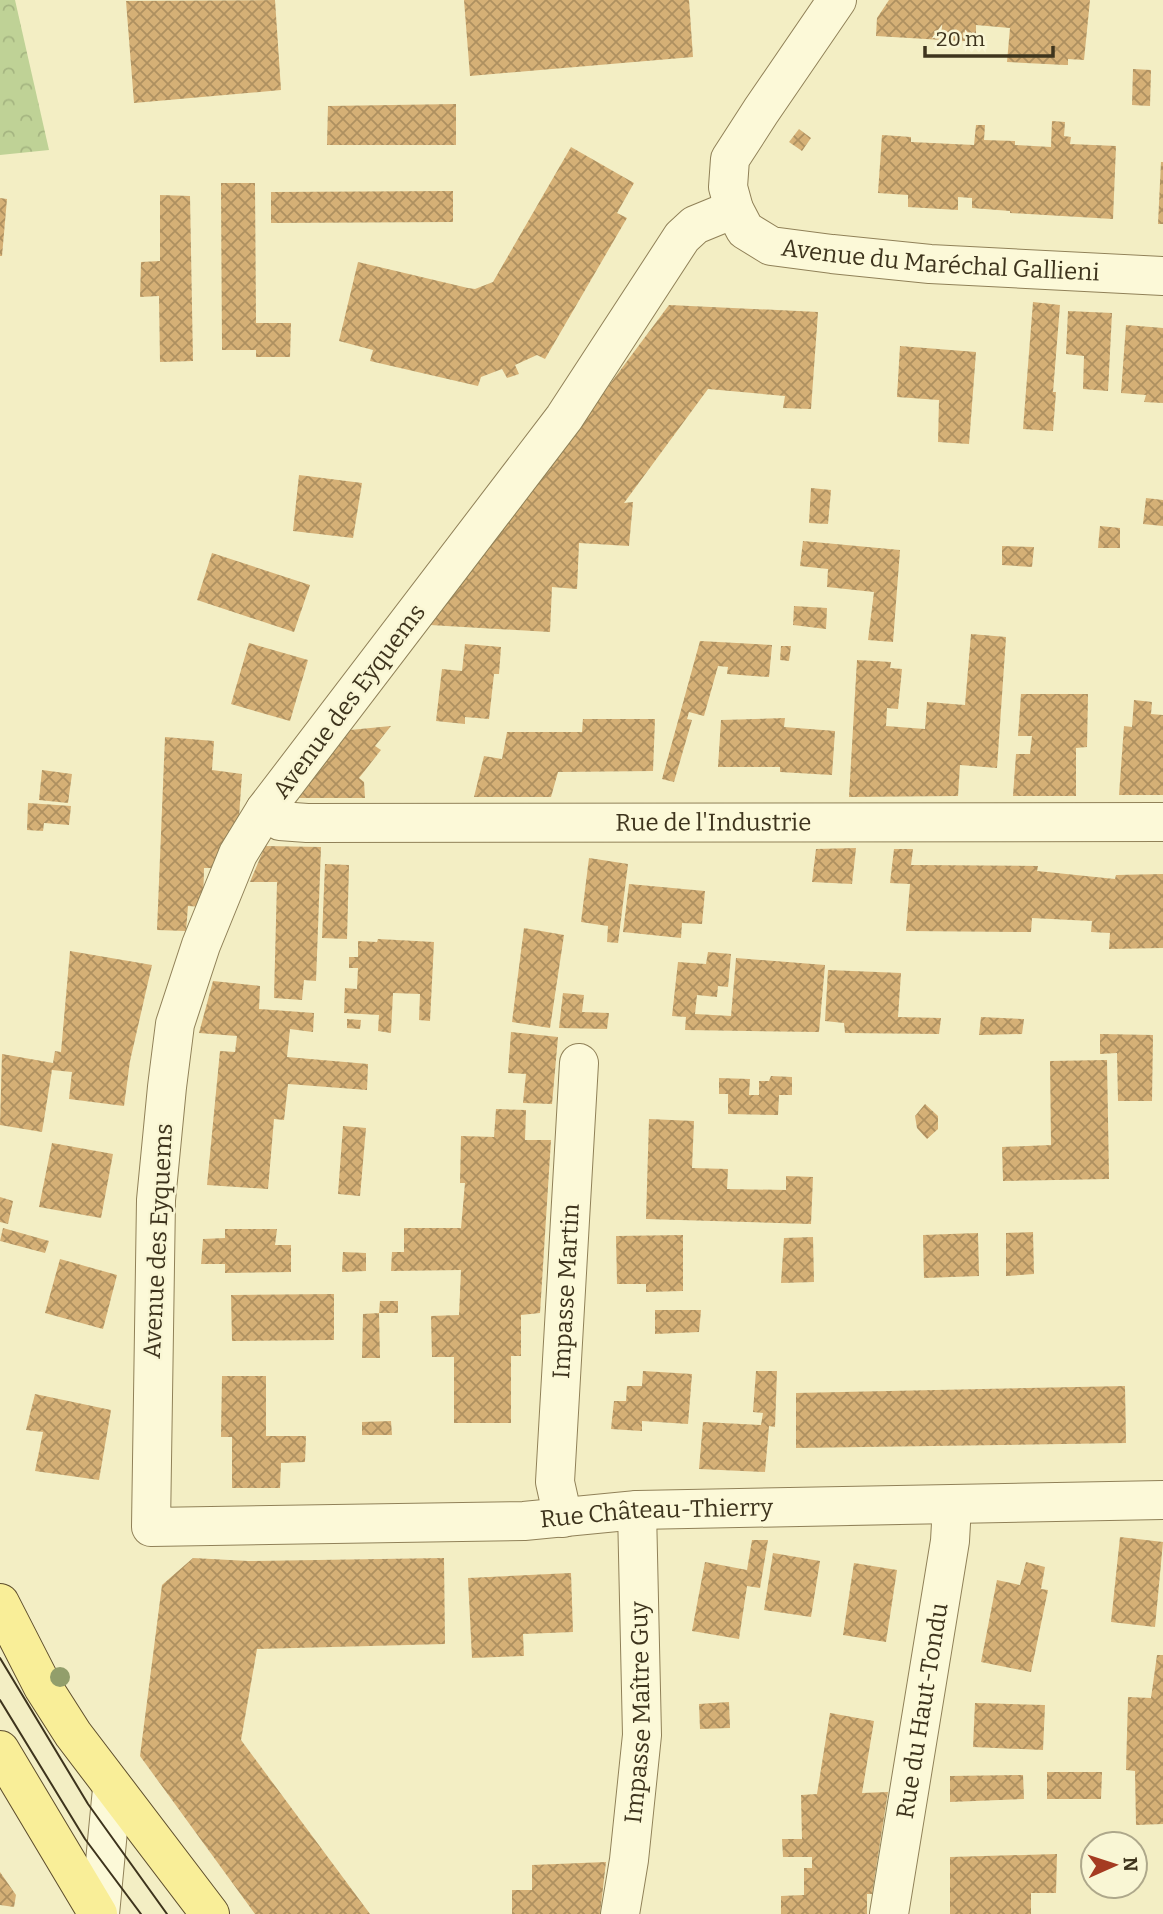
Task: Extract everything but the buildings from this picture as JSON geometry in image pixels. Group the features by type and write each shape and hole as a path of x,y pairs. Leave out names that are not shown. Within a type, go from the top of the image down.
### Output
{"main road":[{"path":"0,1603 43,1687 73,1734 210,1914"},
{"path":"0,1750 99,1914"}],"street":[{"path":"734,209 727,187 730,159 837,0"},
{"name":"Avenue du Maréchal Gallieni","path":"734,209 746,230 771,246 930,264 1163,275"},
{"name":"Avenue des Eyquems","path":"151,1527 156,1200 175,1024 201,945 238,855 265,810 564,418 682,237 695,225 734,209"},
{"name":"Rue de l'Industrie","path":"265,810 280,821 307,824 1163,822"},
{"name":"Impasse Martin","path":"563,1518 555,1482 579,1063"},
{"name":"Rue Château-Thierry","path":"151,1527 524,1521 637,1510 1163,1500"},
{"name":"Rue du Haut-Tondu","path":"889,1914 950,1541 952,1505"},
{"name":"Impasse Maître Guy","path":"620,1914 629,1860 642,1735 637,1510"},
{"path":"99,1914 112,1788"}],"green space":[{"path":"0,0 15,0 49,150 0,155"}],"tram line":[{"path":"0,1658 88,1804 167,1914"},
{"path":"0,1700 85,1839 141,1914"}]}
